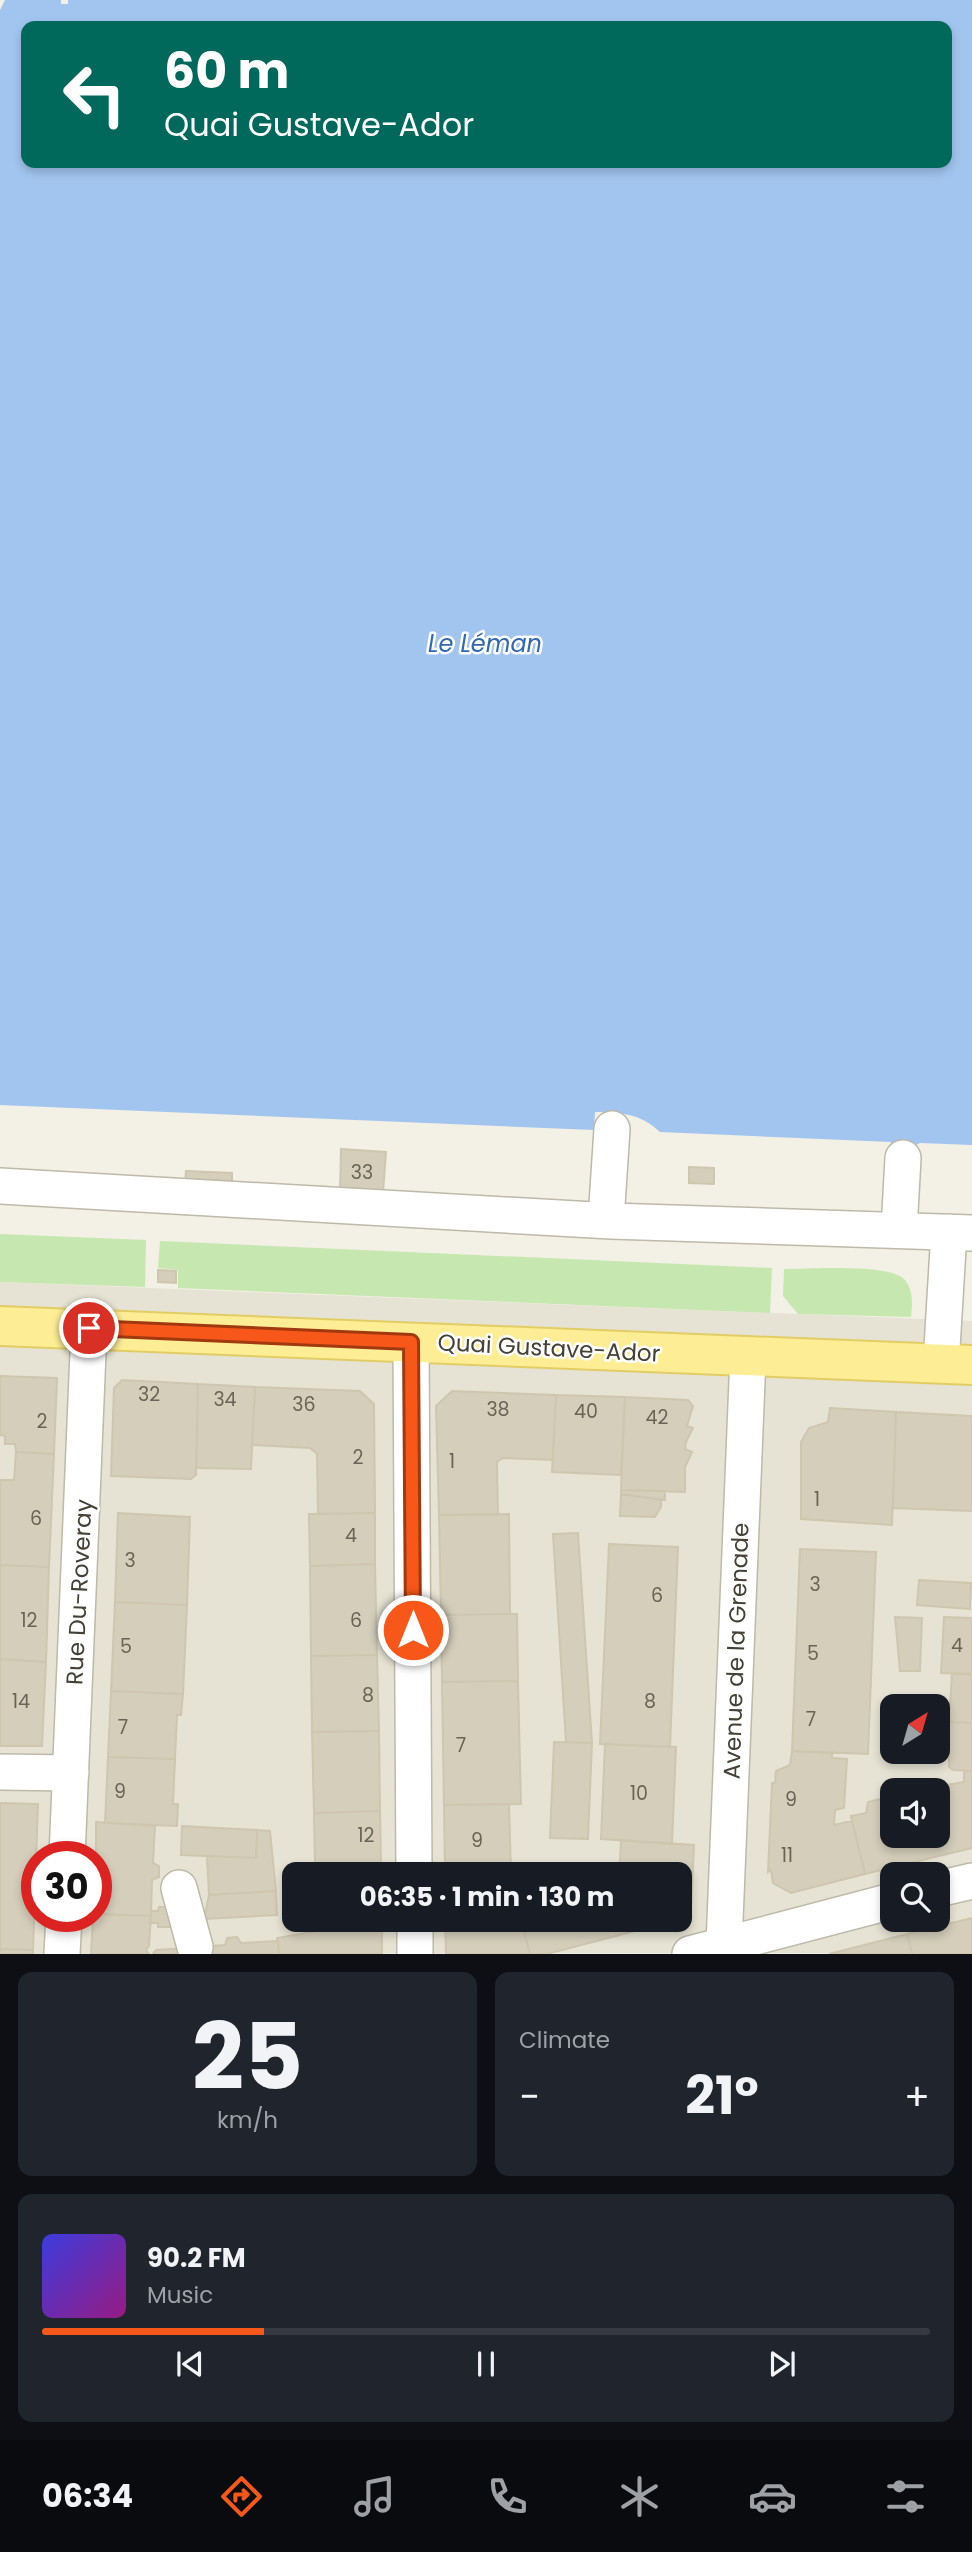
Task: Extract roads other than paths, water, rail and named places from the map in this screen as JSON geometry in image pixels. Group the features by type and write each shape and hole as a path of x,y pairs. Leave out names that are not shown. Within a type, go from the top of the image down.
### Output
{"main road":[{"name":"Quai Gustave-Ador","path":"0,1326 957,1364"}],"street":[{"path":"606,1220 612,1129"},
{"path":"899,1230 903,1158"},
{"path":"0,1186 606,1220 961,1232 957,1364"},
{"name":"Rue Du-Roveray","path":"68,1841 89,1328"},
{"path":"411,1342 414,1862"},
{"name":"Avenue de la Grenade","path":"746,1945 748,1356"},
{"path":"0,1772 71,1773"},
{"path":"950,1886 972,1881"},
{"path":"179,1888 195,1947"},
{"path":"690,1954 746,1945 880,1905"},
{"path":"62,1954 63,1932"},
{"path":"415,1932 415,1954"}],"water":[{"name":"Le Léman","path":"5,0 61,0 61,4 68,4 68,0 972,0 972,1145 920,1143 893,1157 891,1142 660,1132 638,1118 605,1112 595,1112 594,1130 0,1105 0,10"}]}
